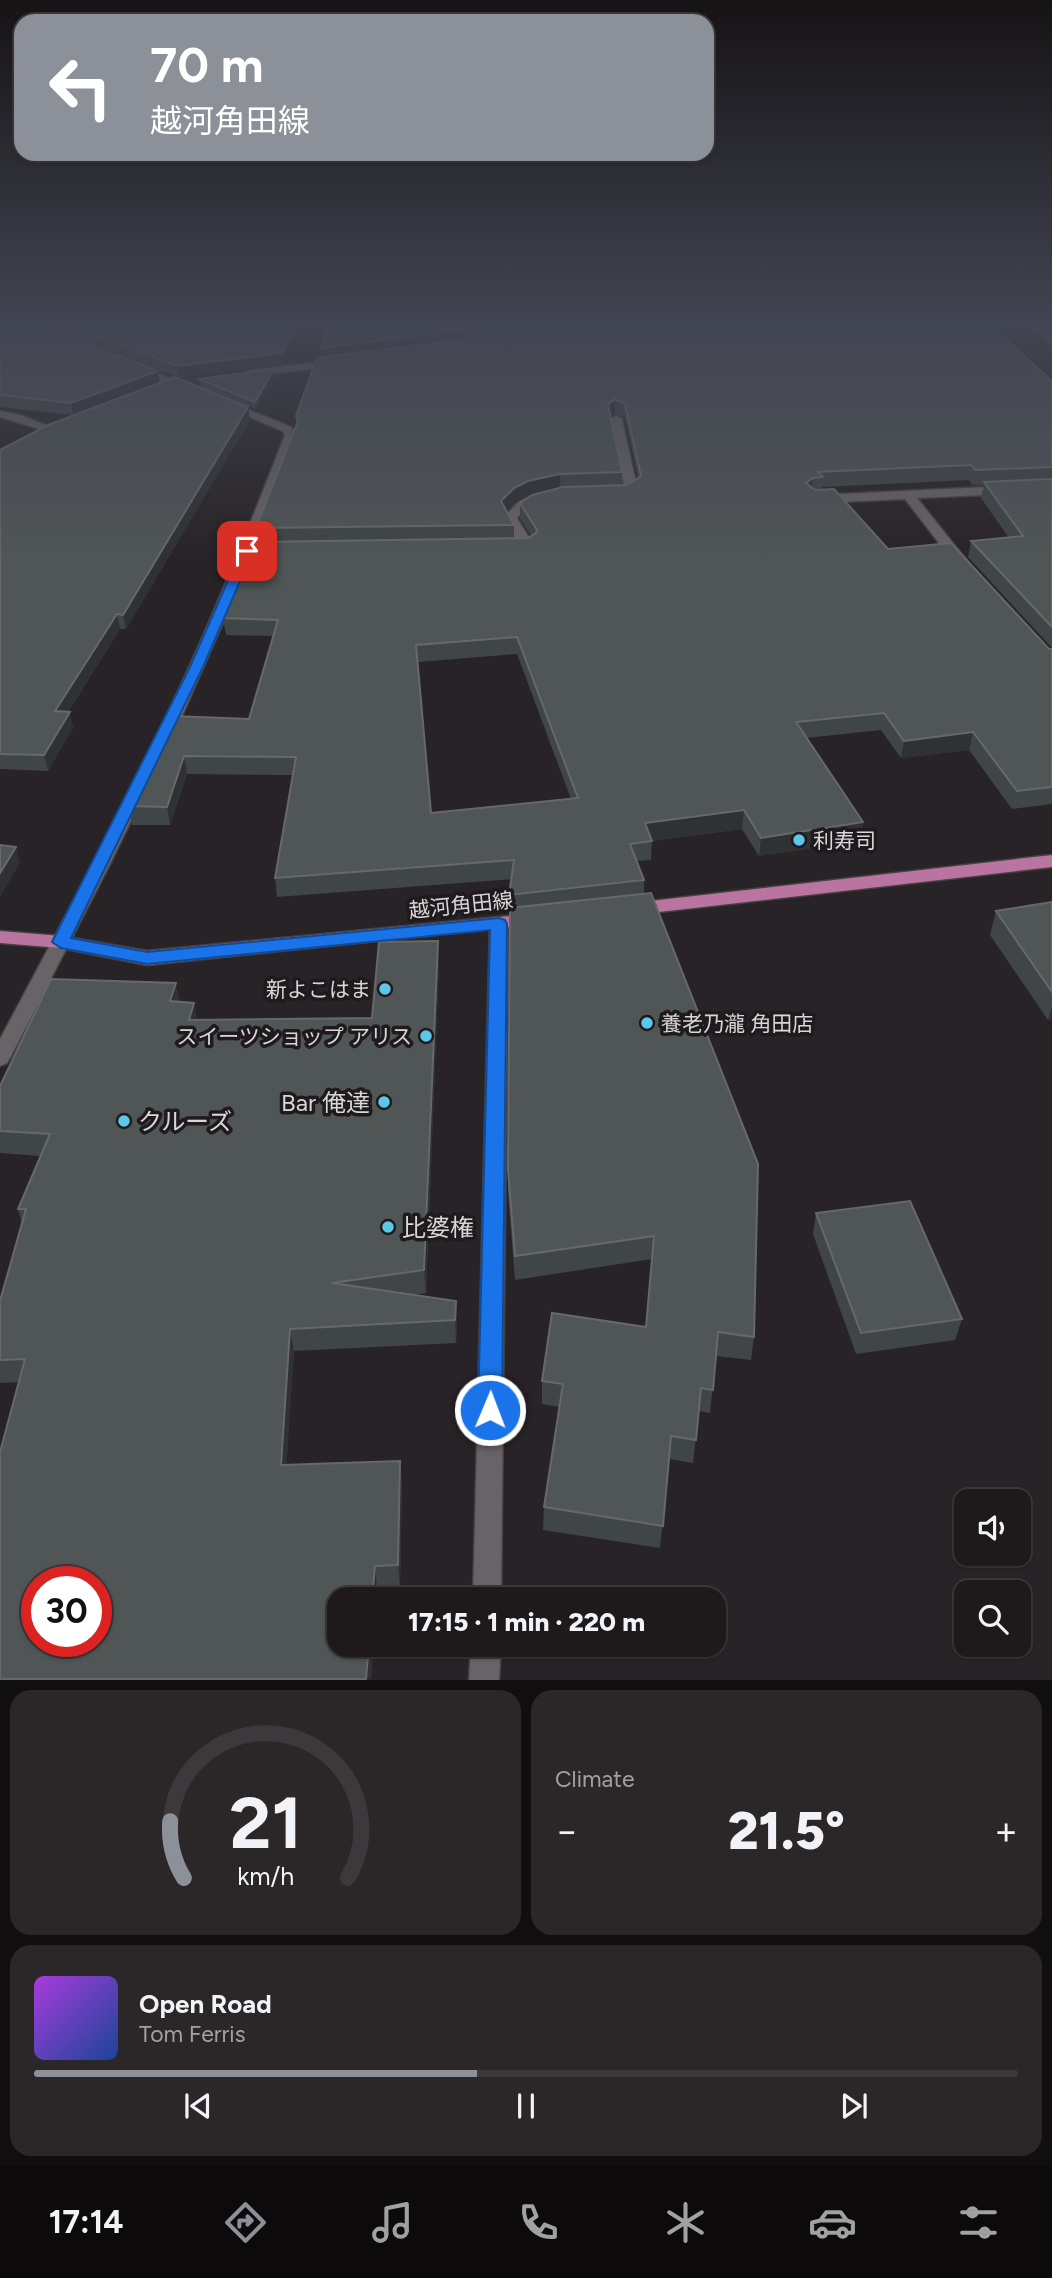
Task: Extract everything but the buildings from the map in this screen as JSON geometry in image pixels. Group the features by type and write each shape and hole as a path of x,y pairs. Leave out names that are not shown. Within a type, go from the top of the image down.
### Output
{"main road":[{"path":"610,912 1052,861"},
{"name":"越河角田線","path":"0,937 61,942 147,958 554,918"}],"street":[{"path":"0,1058 61,942 253,551 291,435 286,429 217,400"},
{"path":"0,414 58,428 0,458"},
{"path":"598,497 632,492 616,419"},
{"path":"813,499 1052,488"},
{"path":"909,496 973,576"},
{"path":"501,547 528,547 517,533 510,517 524,503 550,498"},
{"path":"487,1587 499,924"},
{"path":"484,1679 485,1657"}],"place":[{"name":"利寿司","path":"799,840"},
{"name":"新よこはま","path":"385,989"},
{"name":"養老乃瀧 角田店","path":"647,1023"},
{"name":"スイーツショップ アリス","path":"426,1036"},
{"name":"Bar 俺達","path":"384,1102"},
{"name":"クルーズ","path":"124,1121"},
{"name":"比婆権","path":"388,1227"}],"route":[{"path":"247,551 197,667 61,942 147,958 499,924 490,1410"}]}
